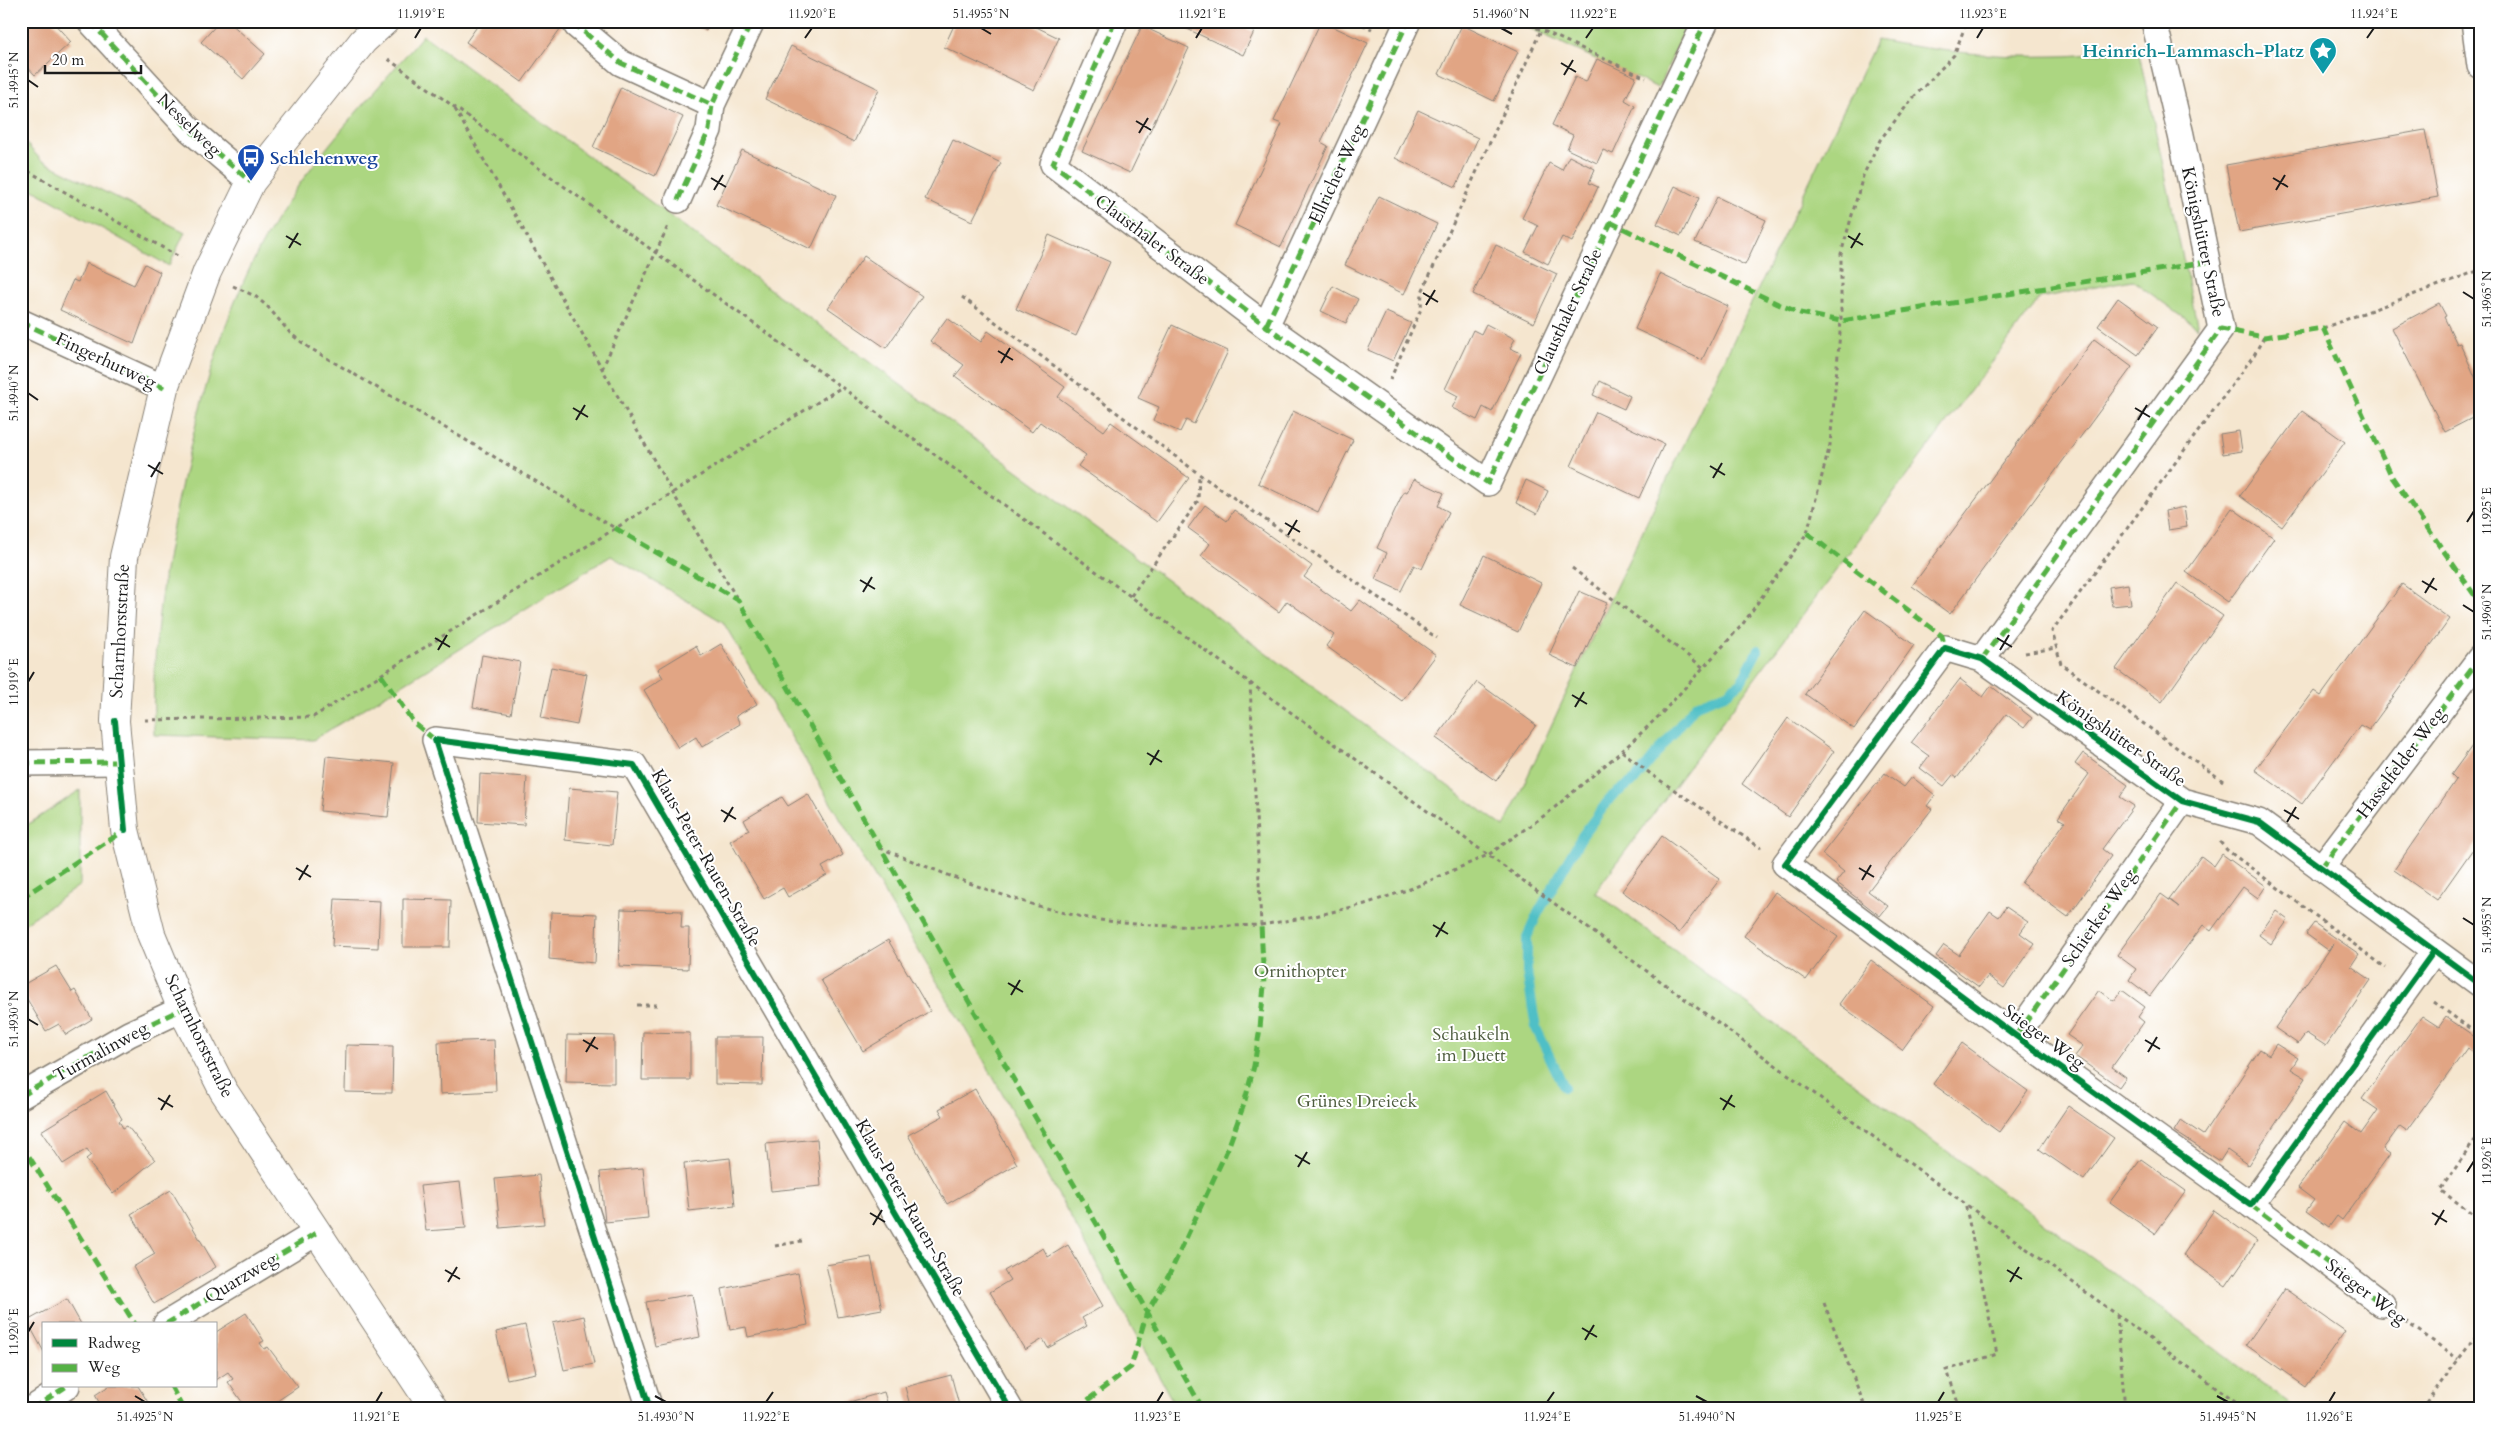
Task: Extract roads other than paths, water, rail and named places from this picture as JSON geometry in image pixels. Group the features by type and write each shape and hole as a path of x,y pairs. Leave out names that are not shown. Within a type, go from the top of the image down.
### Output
{"street":[{"name":"Nesselweg","path":"90,21 189,129 251,182"},
{"name":"Scharnhorststraße","path":"385,21 363,41 251,182 207,272 164,388 124,556 115,721 125,830 149,925 182,1009 223,1090 434,1409"},
{"path":"574,21 577,26 621,63 712,106"},
{"path":"678,200 709,130 712,106 752,21"},
{"name":"Clausthaler Straße","path":"1115,21 1053,164 1266,326 1488,483 1706,21"},
{"name":"Ellricher Weg","path":"1266,326 1408,21"},
{"name":"Königshütter Straße","path":"1982,659 2221,329 2181,134 2154,21"},
{"path":"2474,21 2480,66"},
{"name":"Fingerhutweg","path":"21,322 164,388"},
{"name":"Königshütter Straße","path":"1785,864 1945,648 1982,659 2182,801 2258,822 2480,984"},
{"name":"Hasselfelder Weg","path":"2322,868 2480,658"},
{"name":"Klaus-Peter-Rauen-Straße","path":"650,1409 435,740 634,766 1010,1409"},
{"path":"21,762 118,762"},
{"name":"Schierker Weg","path":"2016,1036 2182,801"},
{"name":"Stieger Weg","path":"1785,864 2016,1036 2251,1205 2382,1304"},
{"path":"2251,1205 2434,951"},
{"name":"Turmalinweg","path":"21,1096 129,1034 182,1009"},
{"name":"Quarzweg","path":"169,1322 316,1233"},
{"path":"32,1409 64,1388"}],"waterway":[{"path":"1564,1087 1536,1028 1527,972 1527,937 1538,913 1582,836 1611,797 1636,779 1696,705 1727,693 1741,682 1758,650"}],"place":[{"name":"Heinrich-Lammasch-Platz","path":"2323,75"},
{"name":"Schlehenweg","path":"251,182"}],"park label":[{"name":"Ornithopter","path":"1300,971"},
{"name":"Schaukeln im Duett","path":"1471,1044"},
{"name":"Grünes Dreieck","path":"1357,1101"}]}
